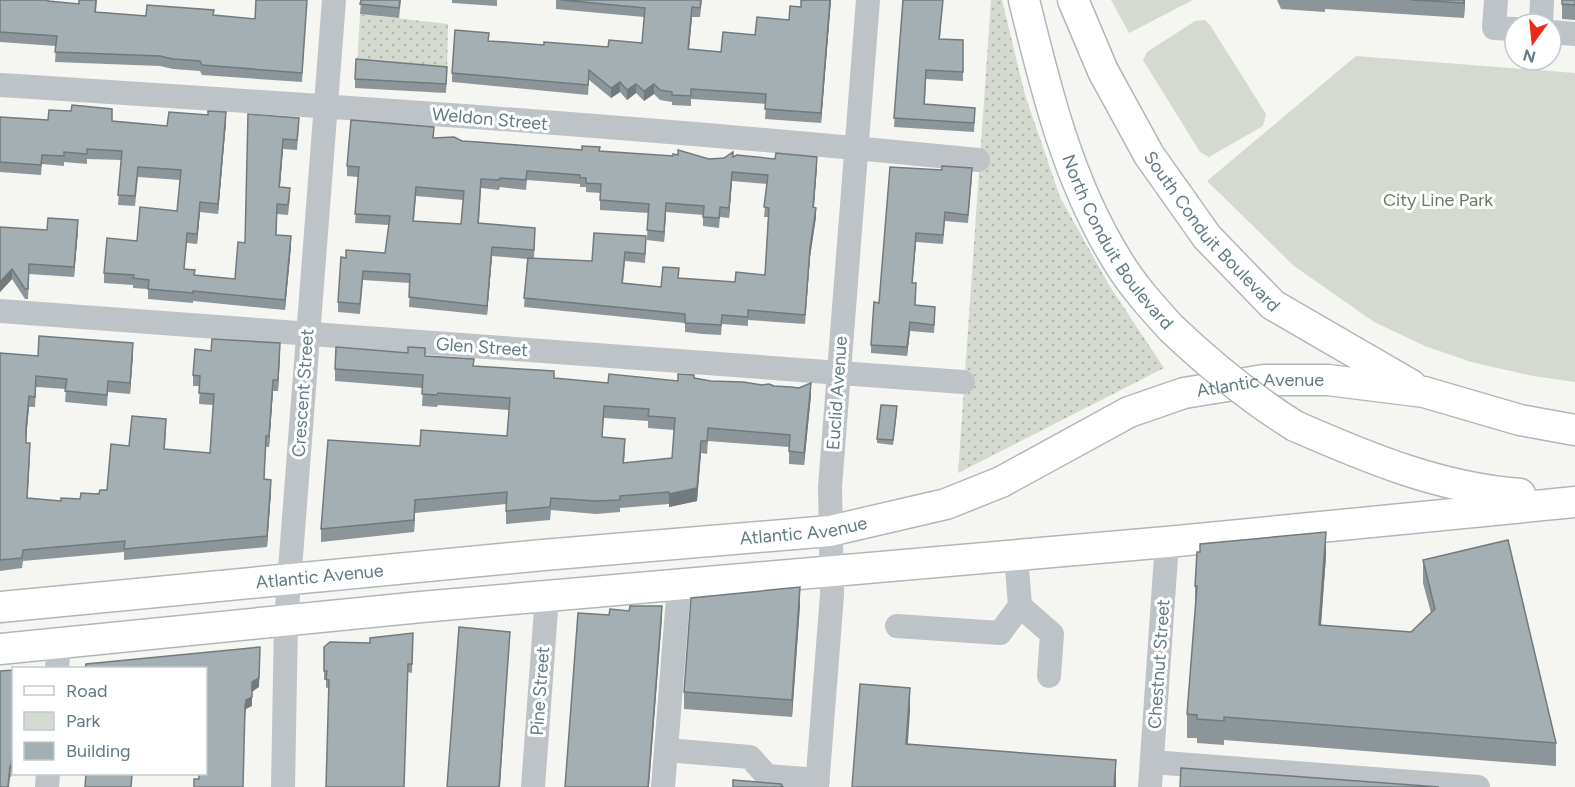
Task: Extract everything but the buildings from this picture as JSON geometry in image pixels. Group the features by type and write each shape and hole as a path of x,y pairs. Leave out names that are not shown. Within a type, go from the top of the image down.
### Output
{"main road":[{"name":"North Conduit Boulevard","path":"1024,0 1045,86 1078,188 1097,228 1141,295 1206,361 1270,410 1295,426 1355,452 1418,475 1485,491 1575,500"},
{"name":"South Conduit Boulevard","path":"1073,0 1103,71 1143,144 1207,237 1273,305 1424,392"},
{"name":"Atlantic Avenue","path":"0,607 830,531 946,504 1001,482 1129,412 1184,393 1264,380 1328,380 1424,392 1521,420 1575,430"},
{"path":"0,650 58,656 286,621 1167,542 1575,500"}],"street":[{"name":"Crescent Street","path":"283,787 286,621 334,0"},
{"name":"Euclid Avenue","path":"818,784 832,595 830,486 868,0"},
{"path":"1496,0 1494,28 1503,28"},
{"name":"Weldon Street","path":"0,85 326,106 856,148 978,160"},
{"name":"Glen Street","path":"0,311 963,382"},
{"name":"Chestnut Street","path":"1150,787 1167,542"},
{"path":"897,626 1000,633 1020,606 1016,555"},
{"path":"663,787 679,585"},
{"name":"Pine Street","path":"533,787 547,596"},
{"path":"1020,606 1052,634 1049,676"},
{"path":"666,750 750,757 767,777 818,784"},
{"path":"1152,762 1478,787"}],"green space":[{"path":"991,0 1002,0 1025,95 1060,197 1109,285 1164,368 958,473"},
{"path":"1111,0 1193,0 1129,33"},
{"path":"360,14 448,24 447,76 357,69"},
{"path":"1205,20 1266,114 1263,126 1209,157 1200,152 1143,60 1147,52 1195,21"},
{"name":"City Line Park","path":"1356,56 1503,67 1503,72 1575,73 1575,382 1533,376 1471,362 1425,346 1374,322 1294,266 1207,181"}]}
